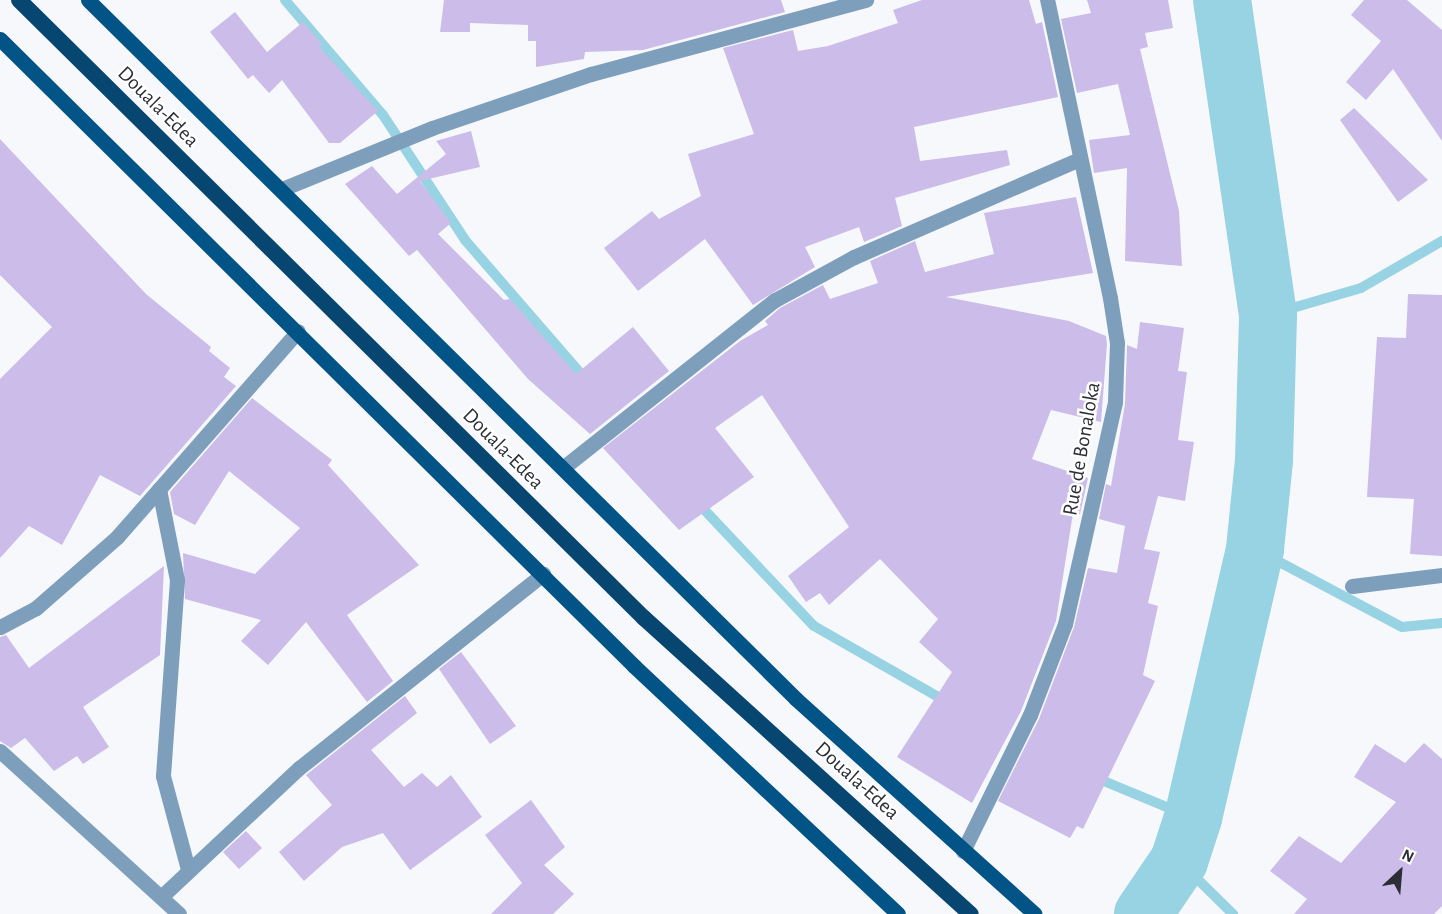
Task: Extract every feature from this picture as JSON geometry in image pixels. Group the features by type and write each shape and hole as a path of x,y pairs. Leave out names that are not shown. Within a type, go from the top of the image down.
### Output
{"highway":[{"name":"Douala-Edea","path":"19,0 644,618 971,914"}],"main road":[{"path":"88,0 564,467 796,699 1035,914"},
{"path":"0,39 543,574 898,914"}],"street":[{"path":"282,189 432,128 591,75 866,0"},
{"name":"Rue de Bonaloka","path":"963,851 1030,715 1065,624 1115,402 1112,309 1047,0"},
{"path":"564,467 775,300 886,243 1079,159"},
{"path":"0,627 45,600 117,537 298,332"},
{"path":"159,489 177,580 164,776 188,869"},
{"path":"161,897 188,869 299,768 543,574"},
{"path":"1352,586 1442,575"},
{"path":"0,751 178,914"}],"building":[{"path":"444,0 781,0 785,12 643,50 585,52 584,59 536,67 536,41 528,41 528,25 470,23 470,32 440,32"},
{"path":"922,0 1029,0 1036,24 1042,22 1058,97 914,127 920,161 1007,150 1010,165 895,198 902,226 864,242 859,227 805,247 815,267 753,305 705,239 638,291 604,248 652,211 659,219 701,196 688,154 754,134 723,48 793,30 798,51 828,46 898,23 893,10"},
{"path":"1087,0 1168,0 1173,28 1145,33 1148,47 1140,49 1179,211 1182,266 1125,261 1127,168 1094,173 1089,140 1130,135 1118,84 1077,93 1061,19 1091,13"},
{"path":"1364,0 1407,0 1442,30 1442,141 1393,69 1366,100 1346,82 1381,41 1351,15"},
{"path":"235,12 267,52 303,22 322,44 319,47 378,111 340,143 329,143 282,80 269,93 253,75 248,79 210,32"},
{"path":"1354,108 1428,180 1398,202 1340,120"},
{"path":"471,131 480,167 420,181 451,223 438,234 504,300 510,299 576,374 633,327 669,371 590,434 528,379 417,250 409,256 345,184 372,166 397,194 446,154 436,141"},
{"path":"0,139 146,294 211,347 209,351 230,368 224,377 236,386 140,496 100,475 62,545 29,526 0,558 0,379 52,327 0,275"},
{"path":"1076,197 1093,273 946,297 1069,321 1106,336 1107,344 1101,422 1051,410 1032,459 1088,478 1080,514 1073,513 1056,621 1021,711 972,803 897,757 952,672 919,642 938,619 880,559 829,605 820,593 806,602 788,576 849,527 762,395 715,428 754,477 679,530 603,448 740,341 768,325 765,321 780,308 823,285 830,299 878,283 870,261 915,241 925,272 994,254 984,213"},
{"path":"1408,294 1442,295 1442,556 1410,554 1414,499 1367,497 1377,337 1406,338"},
{"path":"1140,322 1184,328 1178,371 1187,372 1178,440 1194,442 1185,501 1158,496 1144,549 1160,552 1148,603 1158,606 1143,675 1155,681 1083,829 1077,826 1070,838 998,801 1039,719 1074,627 1088,568 1117,573 1125,526 1099,519 1106,484 1111,486 1125,404 1127,345 1137,349"},
{"path":"252,398 332,460 328,465 419,565 347,615 393,681 367,702 306,622 268,665 241,641 261,620 185,599 183,553 255,574 300,528 229,471 195,525 174,514 170,492"},
{"path":"164,566 160,655 83,707 109,747 83,764 77,756 54,771 25,738 11,748 0,741 0,637 6,635 29,668"},
{"path":"461,652 516,726 490,744 439,669"},
{"path":"405,696 417,713 371,750 404,787 422,773 437,787 451,775 482,817 410,870 383,833 342,847 304,881 279,852 332,805 306,775"},
{"path":"1424,743 1442,759 1442,906 1434,914 1294,914 1307,899 1270,871 1299,836 1341,863 1396,802 1354,777 1375,744 1405,763"},
{"path":"531,800 565,847 544,865 574,894 553,914 491,914 522,883 485,835"},
{"path":"246,831 262,848 239,869 223,852"}],"waterway":[{"path":"285,0 383,115 465,240 588,382"},
{"path":"1143,914 1179,861 1193,818 1255,549 1264,460 1268,315 1222,0"},
{"path":"1268,315 1361,288 1442,241"},
{"path":"697,502 814,626 949,703"},
{"path":"1255,549 1402,627 1442,623"},
{"path":"1094,777 1193,818"},
{"path":"1179,861 1233,914"}]}
